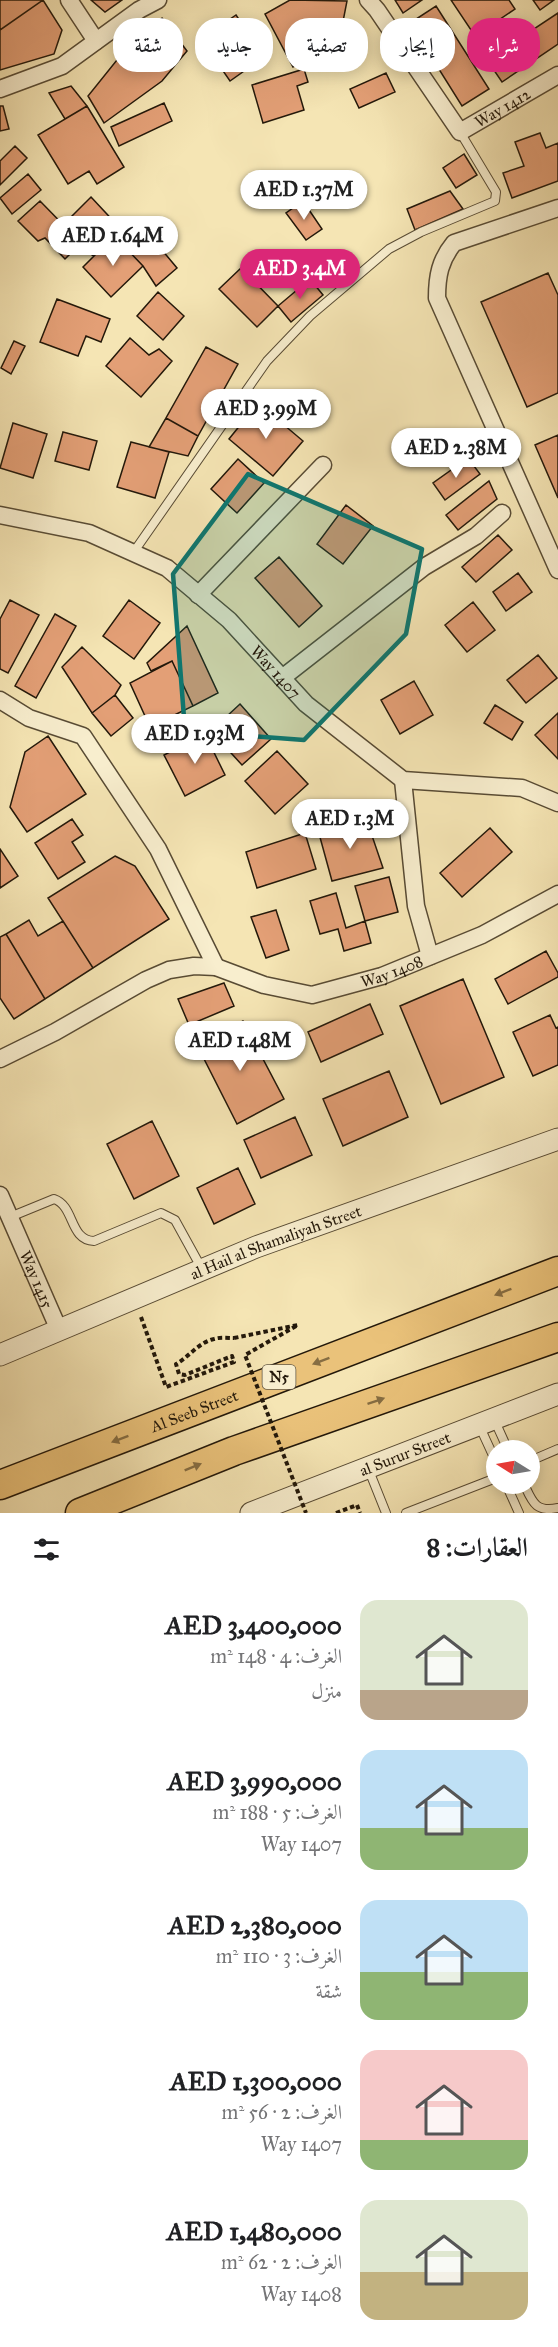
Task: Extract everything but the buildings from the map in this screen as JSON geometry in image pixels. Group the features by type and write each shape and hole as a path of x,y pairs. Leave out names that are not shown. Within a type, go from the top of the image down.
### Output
{"highway":[{"name":"Al Seeb Street","path":"0,1485 558,1271"},
{"path":"80,1513 234,1450 558,1337"}],"street":[{"path":"69,0 96,41"},
{"path":"0,89 62,66 139,10 158,0"},
{"name":"Way 1412","path":"368,0 460,132 558,75"},
{"path":"558,208 454,243 444,255 437,277 437,298 558,570"},
{"path":"198,595 324,465"},
{"path":"282,678 424,567 476,536 502,513"},
{"name":"Way 1407","path":"0,515 88,533 167,568 229,620 306,704 403,780"},
{"path":"0,700 29,718 83,736 158,849 216,967"},
{"path":"430,956 416,906 403,780 522,788 558,803"},
{"name":"Way 1408","path":"0,1059 55,1032 146,980 177,969 194,966 216,967 264,985 312,995 382,976 482,935 558,894"},
{"name":"al Hail al Shamaliyah Street","path":"0,1355 256,1247 558,1139"},
{"name":"Way 1415","path":"0,1195 59,1330"},
{"name":"al Surur Street","path":"251,1513 558,1394"}],"lane":[{"path":"133,553 267,362 310,316 390,249 421,232 495,201 496,192 460,132"},
{"path":"10,1217 54,1199 63,1205 81,1237 87,1241 94,1241 161,1213 175,1220 202,1269"},
{"path":"487,1422 500,1440"},
{"path":"487,1422 491,1440"},
{"path":"540,1457 558,1449"},
{"path":"368,1468 386,1513"},
{"path":"406,1513 486,1482"},
{"path":"510,1494 519,1513"},
{"path":"529,1494 537,1508 544,1511 558,1508"}],"path":[{"path":"135,1298 166,1387 234,1362 232,1356 186,1375 179,1374 176,1364 201,1344 214,1339 234,1338 298,1325 245,1355 306,1513"},
{"path":"336,1513 357,1505 360,1513"}],"highlighted area":[{"path":"248,474 422,549 406,634 304,740 185,731 173,574"}]}
